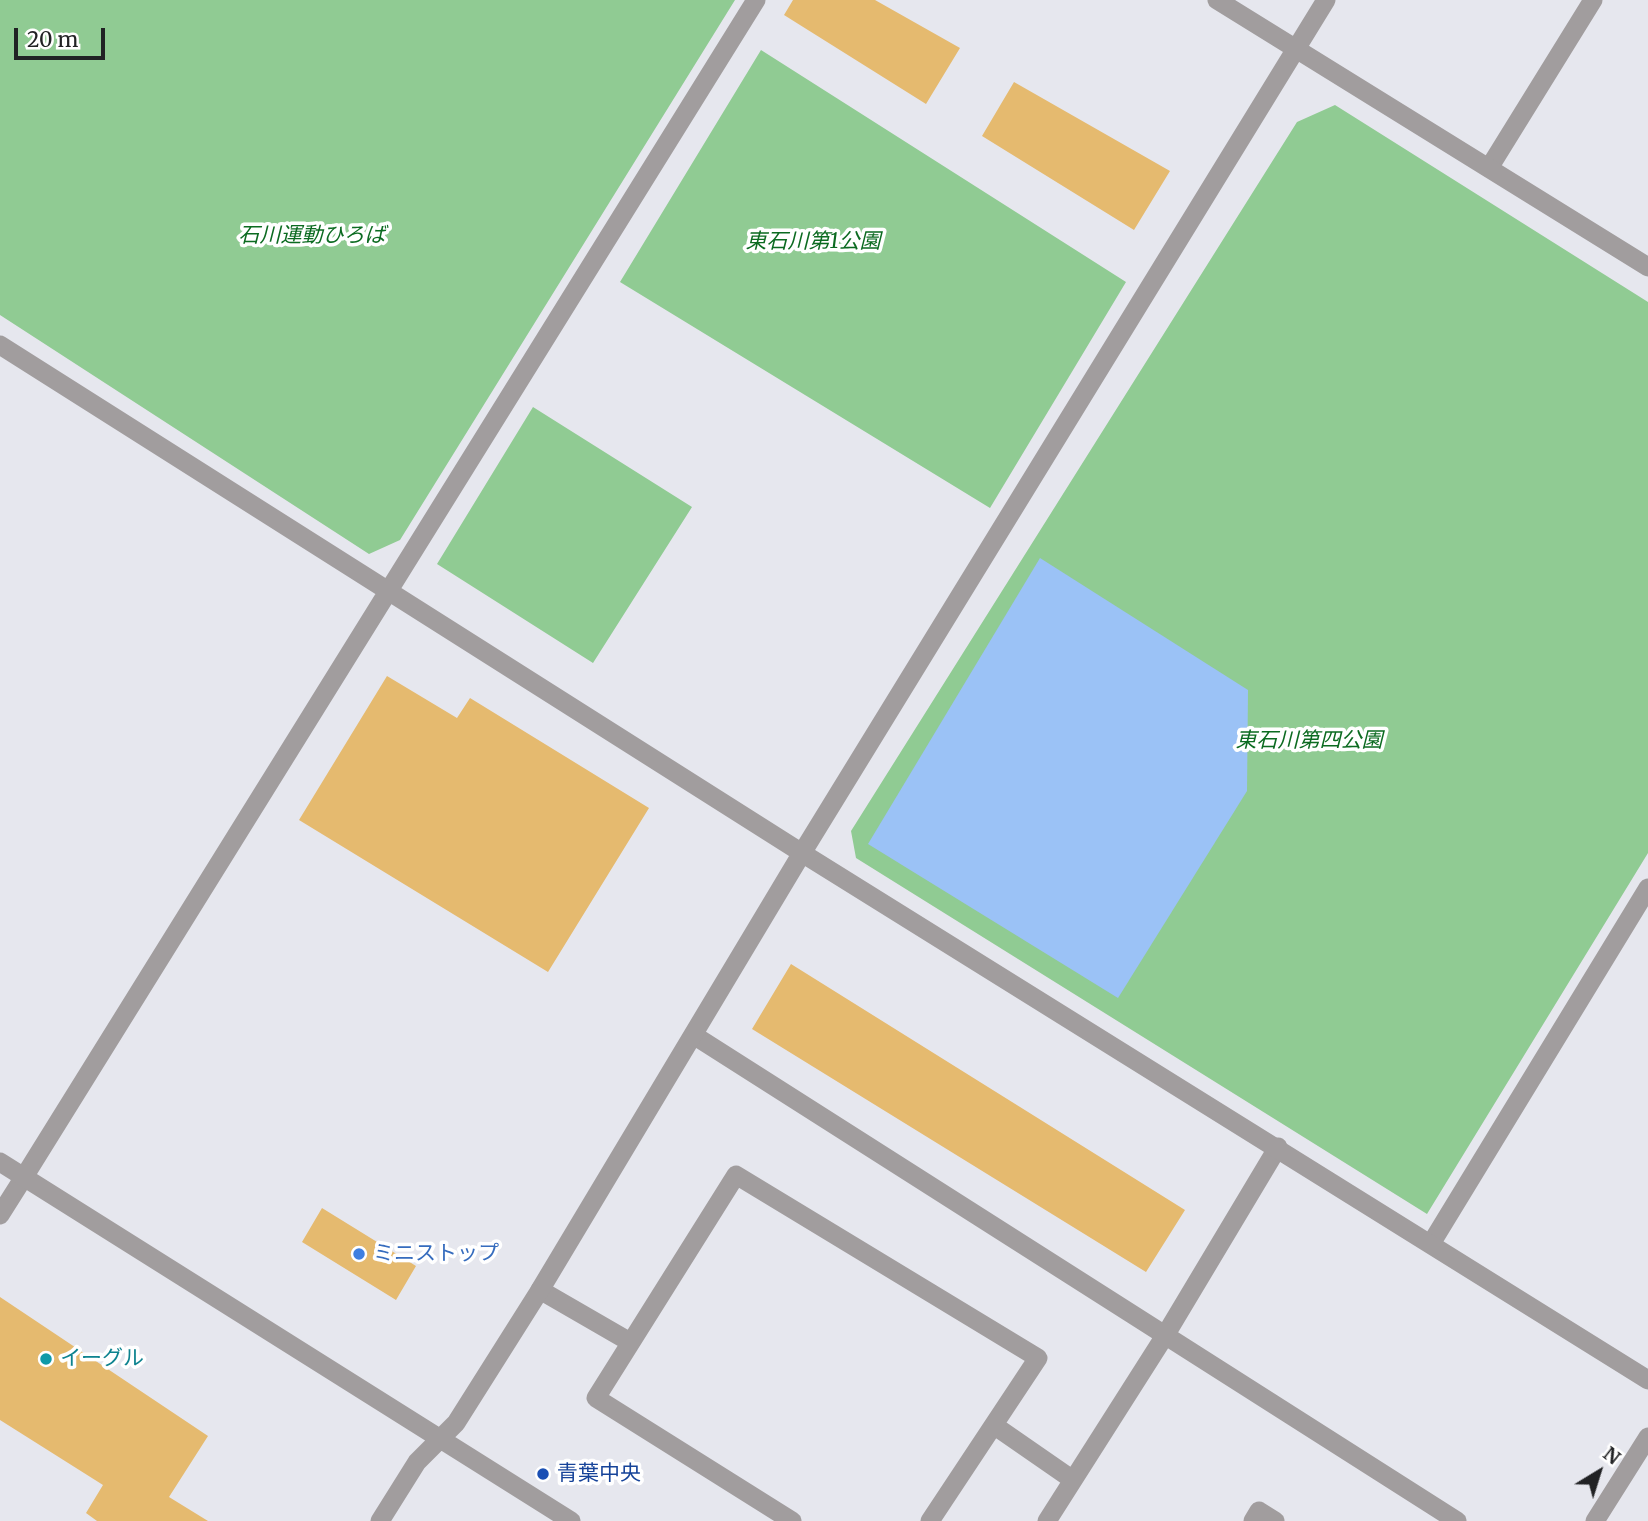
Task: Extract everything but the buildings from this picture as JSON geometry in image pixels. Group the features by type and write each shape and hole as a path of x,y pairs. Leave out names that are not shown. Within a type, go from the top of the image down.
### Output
{"street":[{"path":"0,1215 756,0"},
{"path":"1217,0 1648,267"},
{"path":"380,1521 417,1462 443,1440 540,1290 695,1036 802,853 1326,0"},
{"path":"1489,168 1593,0"},
{"path":"0,345 802,853 1432,1242 1648,1380"},
{"path":"1432,1242 1648,888"},
{"path":"695,1036 1457,1521"},
{"path":"1047,1521 1166,1334 1278,1147"},
{"path":"0,1162 571,1521"},
{"path":"792,1521 596,1398 736,1175 1038,1358 930,1521"},
{"path":"540,1290 630,1342"},
{"path":"995,1426 1073,1480"},
{"path":"1595,1521 1648,1437"},
{"path":"1253,1521 1259,1511 1275,1521"}],"green space":[{"name":"石川運動ひろば","path":"0,0 735,0 400,540 369,554 0,315"},
{"name":"東石川第1公園","path":"761,50 1126,282 990,508 620,282"},
{"name":"東石川第四公園","path":"1335,105 1648,302 1648,853 1427,1214 856,858 851,831 1297,122"},
{"path":"533,407 692,507 593,663 437,564"}],"water":[{"path":"1040,558 1248,690 1247,791 1118,998 868,844"}],"place":[{"name":"ミニストップ","path":"359,1254"},
{"name":"イーグル","path":"46,1359"},
{"name":"青葉中央","path":"543,1474"}]}
